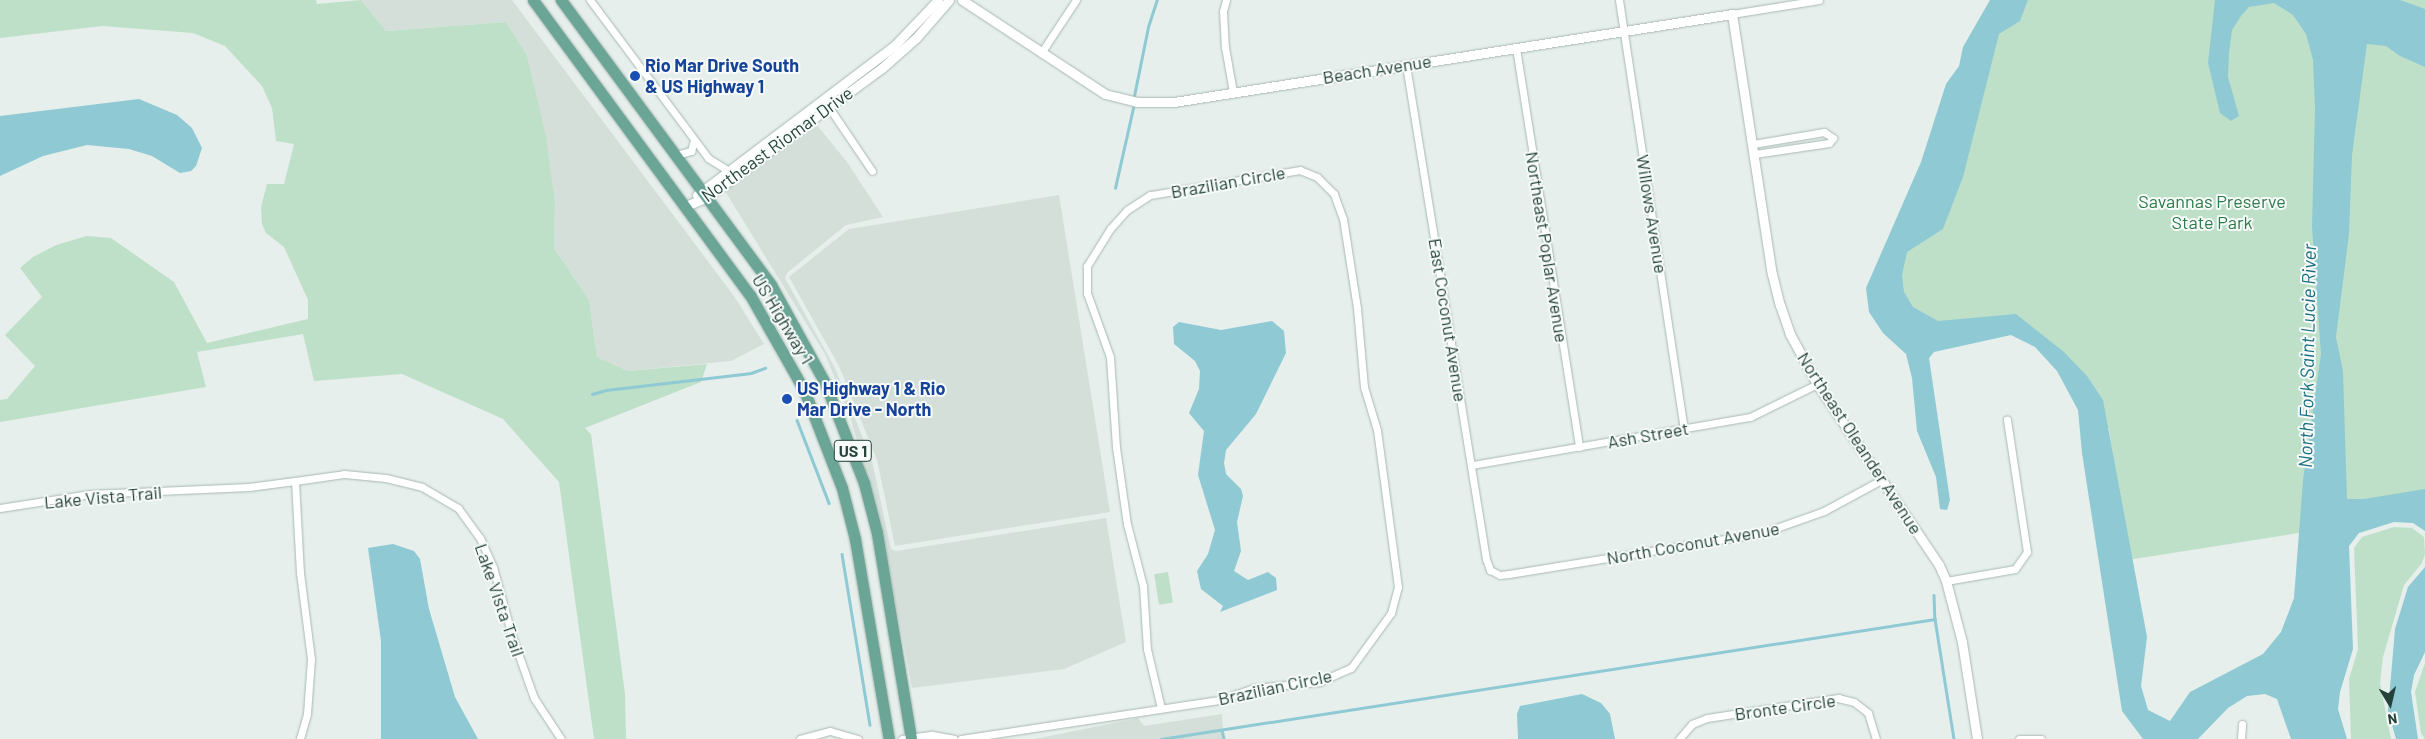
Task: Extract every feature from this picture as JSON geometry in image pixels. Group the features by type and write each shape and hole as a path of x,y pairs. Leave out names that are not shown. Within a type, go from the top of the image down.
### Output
{"main road":[{"name":"US Highway 1","path":"533,0 686,206 768,323 804,390 824,438 855,539 889,739"},
{"name":"US Highway 1","path":"561,0 770,285 799,332 825,383 846,433 877,533 908,739"}],"street":[{"path":"590,0 714,165 729,171"},
{"name":"Northeast Riomar Drive","path":"686,206 827,104 895,45 938,0"},
{"name":"Northeast Riomar Drive","path":"705,194 729,171 882,68 916,38 949,0"},
{"name":"Beach Avenue","path":"962,0 1105,94 1126,100 1174,102 1819,0"},
{"path":"1041,53 1076,0"},
{"path":"1226,0 1223,11 1225,47 1233,92"},
{"name":"Willows Avenue","path":"1619,0 1684,429"},
{"name":"Northeast Oleander Avenue","path":"1732,14 1772,274 1780,305 1790,334 1817,384 1882,480 1946,581 1952,603 1977,739"},
{"name":"Northeast Poplar Avenue","path":"1516,48 1579,447"},
{"name":"East Coconut Avenue","path":"1406,65 1486,559 1494,573"},
{"path":"827,104 872,171"},
{"path":"1753,144 1824,132 1833,138 1829,143 1755,154"},
{"path":"676,155 690,151 694,140"},
{"name":"Brazilian Circle","path":"961,739 1219,700 1254,688 1287,687 1327,678 1351,668 1391,613 1398,587 1377,430 1364,387 1357,308 1343,219 1334,194 1317,177 1300,170 1150,195 1127,210 1110,229 1087,266 1086,293 1110,357 1116,447 1126,516 1143,586 1147,650 1162,708"},
{"name":"Ash Street","path":"1472,465 1750,417 1817,384"},
{"path":"1946,581 2015,569 2027,552 2007,419"},
{"name":"Lake Vista Trail","path":"0,508 90,494 249,487 344,474 386,478 422,487 458,508 480,538 493,567 512,636 534,698 561,739"},
{"name":"North Coconut Avenue","path":"1494,573 1509,574 1762,533 1824,511 1882,480"},
{"path":"295,481 300,573 311,659 308,714 300,739"},
{"name":"Bronte Circle","path":"1679,739 1692,724 1707,718 1838,698 1854,702 1868,713 1876,739"},
{"path":"2241,739 2242,724"},
{"path":"800,739 830,731 858,739"},
{"path":"908,739 932,735 954,739"},
{"path":"2019,739 2041,739"}],"shaded area":[{"path":"361,0 512,0 734,296 764,344 731,361 628,371 597,357 589,300 554,248 555,203 545,137 527,55 506,22 386,31"},
{"path":"816,124 847,162 883,217 846,225 787,273 785,278 835,368 872,461 891,549 896,551 1106,518 1126,642 1064,669 912,688 882,533 850,416 825,354 725,191"},
{"path":"1059,195 1110,512 895,546 877,460 839,366 789,277 849,229"},
{"path":"1222,714 1224,739 1035,739 1138,718 1144,726"}],"green space":[{"path":"0,0 316,0 317,4 361,0 386,31 506,22 527,55 546,137 555,203 554,248 589,300 597,357 628,371 707,364 701,382 585,428 591,434 625,694 626,739 594,739 559,482 503,419 402,374 314,381 303,334 197,352 206,387 0,422 0,400 7,399 35,366 5,335 42,297 20,268 33,257 56,245 87,236 111,238 174,282 207,343 308,319 308,300 284,247 266,233 262,224 261,207 267,184 284,184 294,144 276,141 272,108 262,86 225,46 193,33 102,26 0,38"},
{"name":"Savannas Preserve State Park","path":"2012,0 2425,0 2425,513 2128,560 2109,429 2036,338 2003,326 1929,332 1887,290"},
{"path":"2394,527 2412,528 2424,537 2425,554 2422,563 2404,585 2383,657 2380,683 2391,739 2351,739 2349,679 2358,649 2354,548 2362,537"},
{"path":"1168,572 1173,603 1159,605 1154,574"},
{"path":"2425,663 2425,739 2421,733 2415,692"}],"water":[{"path":"1990,0 2028,0 2020,21 1999,34 1963,177 1943,229 1907,252 1902,275 1904,292 1913,307 1938,321 2016,314 2064,352 2087,376 2103,400 2147,637 2141,686 2148,710 2170,721 2190,692 2263,654 2281,632 2294,598 2303,480 2321,354 2312,227 2315,107 2313,60 2306,34 2293,15 2274,3 2249,7 2241,16 2232,30 2229,53 2228,77 2239,116 2231,121 2220,113 2208,63 2215,0 2400,0 2425,9 2425,67 2400,56 2386,46 2367,44 2352,155 2349,234 2336,337 2343,371 2347,499 2364,499 2425,489 2425,531 2413,523 2394,522 2359,533 2349,546 2353,649 2340,692 2338,709 2347,739 2291,739 2277,699 2265,694 2247,696 2228,708 2198,739 2143,739 2122,711 2082,453 2078,410 2057,371 2035,347 2011,335 1934,352 1929,358 1950,500 1947,510 1940,509 1936,477 1917,431 1912,378 1906,354 1883,333 1869,312 1866,288 1921,162 1946,84 1959,66 1963,47"},
{"path":"139,99 177,115 192,128 202,148 196,166 191,171 180,173 152,156 129,149 87,145 43,156 0,176 0,116"},
{"path":"1272,321 1284,331 1286,353 1256,414 1226,450 1224,463 1226,474 1241,489 1243,496 1237,522 1241,551 1234,571 1248,580 1268,572 1276,578 1277,590 1220,612 1223,606 1201,589 1197,571 1208,554 1215,530 1198,475 1204,431 1189,413 1199,389 1200,371 1195,361 1174,344 1173,327 1179,322 1221,330"},
{"path":"393,544 414,551 420,559 429,609 455,697 478,739 381,739 381,641 368,548"},
{"path":"2425,567 2425,652 2414,675 2411,692 2418,739 2396,739 2388,711 2395,629 2408,587"},
{"path":"1582,694 1601,703 1610,714 1615,739 1518,739 1517,714 1520,706"}],"waterway":[{"path":"1134,96 1148,27 1157,0"},
{"path":"1115,188 1133,108"},
{"path":"592,394 606,390 751,373 765,368"},
{"path":"797,420 829,503"},
{"path":"842,554 870,725"},
{"path":"1934,595 1935,619 1954,739"},
{"path":"1161,739 1935,619"},
{"path":"1222,730 1224,739"}],"place":[{"name":"Rio Mar Drive South & US Highway 1","path":"635,76"},
{"name":"US Highway 1 & Rio Mar Drive - North","path":"787,399"}],"water label":[{"name":"North Fork Saint Lucie River","path":"2307,356"}]}
